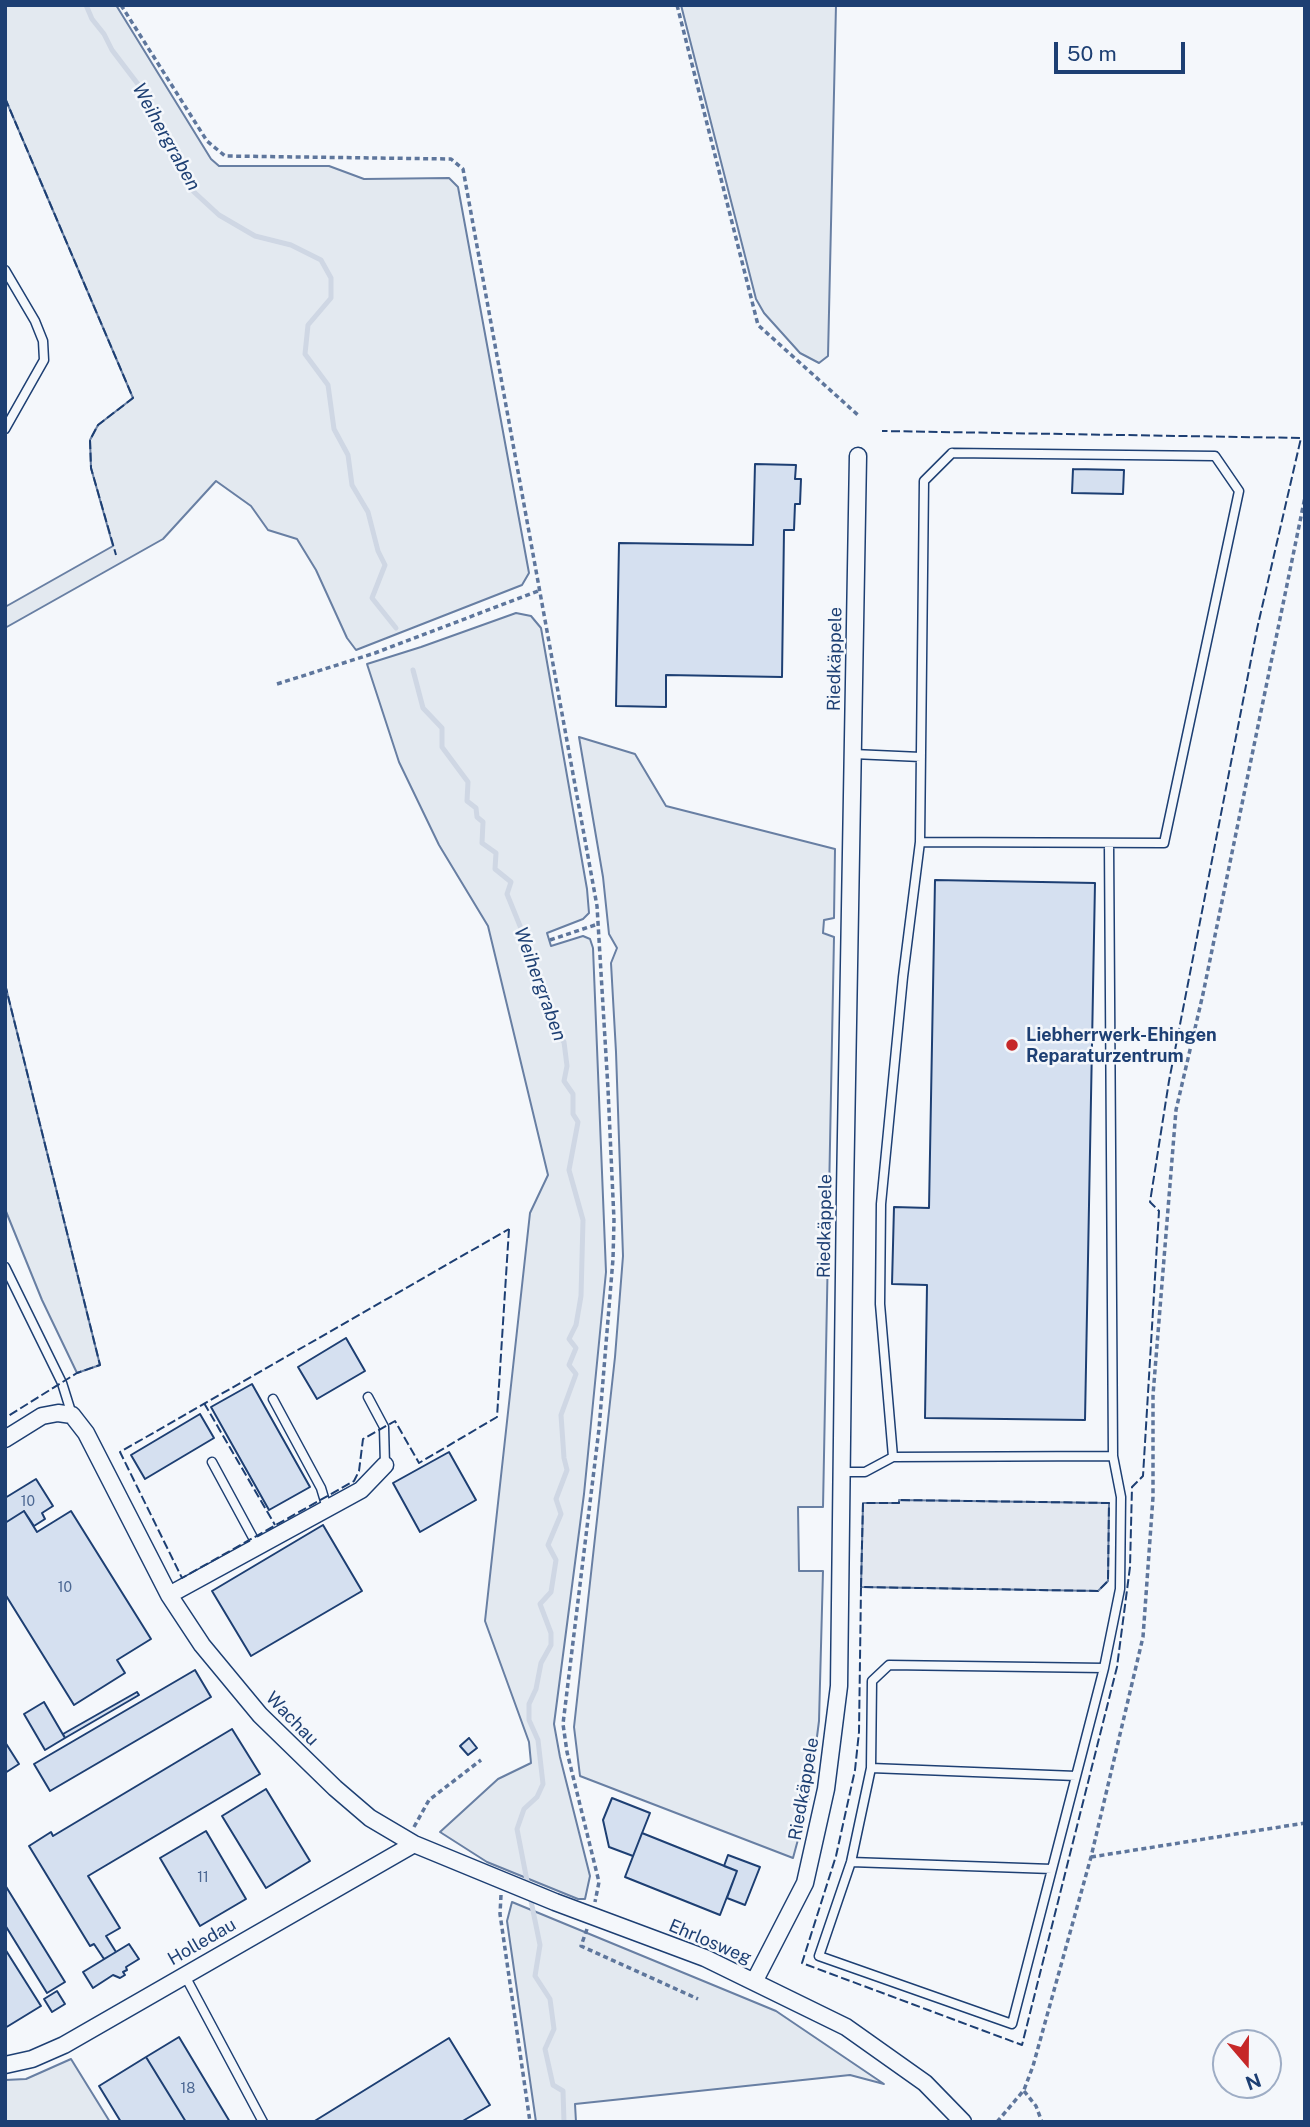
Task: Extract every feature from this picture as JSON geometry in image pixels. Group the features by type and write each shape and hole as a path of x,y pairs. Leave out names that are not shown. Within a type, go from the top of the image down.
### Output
{"street":[{"name":"Riedkäppele","path":"754,1982 805,1883 826,1789 839,1686 858,456"},
{"path":"5,1439 42,1416 58,1413 72,1415"},
{"name":"Wachau","path":"72,1415 86,1433 112,1480 169,1595 202,1645 260,1715 335,1788 370,1818 410,1841"},
{"path":"169,1595 361,1490 385,1465"},
{"name":"Ehrlosweg","path":"410,1841 555,1902 705,1958 846,2027 925,2083 963,2122"},
{"name":"Holledau","path":"5,2065 32,2059 64,2045 410,1841"}],"lane":[{"path":"5,270 35,321 43,341 44,360 5,429"},
{"path":"893,1457 880,1304 881,1204 903,977 920,842 924,481 952,453 1214,456 1239,491 1164,843 920,842"},
{"path":"853,754 921,757"},
{"path":"1104,1668 889,1665 872,1681 871,1768 851,1862 819,1956 1012,2024 1104,1668 1120,1589 1121,1497 1113,1456 1110,843"},
{"path":"5,1267 62,1383 72,1415"},
{"path":"369,1397 384,1427 385,1465"},
{"path":"273,1399 321,1488 327,1508"},
{"path":"842,1472 865,1472 893,1457 1113,1456"},
{"path":"212,1462 258,1546"},
{"path":"871,1768 1076,1776"},
{"path":"851,1862 1052,1869"},
{"path":"184,1974 263,2122"}],"path":[{"path":"121,5 207,141 225,156 451,159 463,169 597,906 614,1220 599,1429 563,1724 567,1752 599,1882 581,1946 698,1999"},
{"path":"677,5 758,325 859,416"},
{"path":"997,2122 1024,2091 1033,2066 1091,1857 1143,1637 1153,1497 1153,1395 1176,1110 1305,497"},
{"path":"277,684 375,653 538,591"},
{"path":"550,940 598,924"},
{"path":"410,1841 429,1800 481,1760"},
{"path":"1091,1857 1305,1823"},
{"path":"504,1880 500,1914 530,2122"},
{"path":"1024,2091 1036,2106 1042,2122"}],"shaded area":[{"path":"5,5 116,5 211,159 219,166 329,166 364,179 449,178 458,187 529,573 522,585 356,650 347,638 316,570 297,539 268,530 251,506 216,481 163,539 5,628 5,607 113,546 91,468 90,440 98,425 133,398 5,98"},
{"path":"681,5 836,5 828,356 819,363 800,353 764,313 756,299"},
{"path":"516,613 531,616 541,628 587,889 589,913 583,919 547,933 551,946 583,936 590,939 593,948 606,1272 584,1494 554,1724 590,1876 585,1899 578,1899 487,1862 440,1832 498,1779 531,1763 529,1742 485,1621 530,1213 548,1175 488,926 439,845 399,762 367,664"},
{"path":"579,737 635,754 666,806 835,849 834,918 824,920 823,933 834,937 823,1507 798,1507 799,1571 823,1571 819,1721 809,1799 793,1858 580,1776 574,1727 615,1357 623,1256 611,963 617,948 609,934 603,877"},
{"path":"5,984 100,1365 77,1373 42,1300 5,1209"},
{"path":"899,1500 1109,1503 1108,1581 1098,1591 861,1587 863,1503 899,1503"},
{"path":"512,1902 776,2011 884,2084 850,2075 575,2104 576,2122 536,2122 507,1921"},
{"path":"71,2059 110,2122 5,2122 5,2080 26,2079"}],"building":[{"path":"755,464 796,465 795,479 801,479 800,504 795,504 794,530 784,530 782,677 666,675 666,707 616,706 619,543 753,545"},
{"path":"1073,469 1124,470 1123,494 1072,493"},
{"name":"Liebherrwerk-Ehingen Reparaturzentrum","path":"935,880 1095,883 1085,1420 925,1418 927,1285 892,1284 894,1207 929,1208"},
{"path":"346,1338 365,1371 317,1399 298,1367"},
{"path":"252,1384 310,1487 269,1510 211,1407"},
{"path":"200,1414 214,1438 145,1479 131,1455"},
{"path":"449,1452 476,1500 420,1532 393,1483"},
{"path":"36,1479 53,1506 42,1513 45,1519 34,1526 24,1511 5,1523 5,1498"},
{"path":"24,1511 37,1532 71,1511 151,1639 117,1660 125,1673 74,1705 5,1594 5,1523"},
{"path":"323,1525 362,1591 251,1656 212,1591"},
{"path":"195,1670 211,1697 50,1791 34,1764"},
{"path":"137,1692 139,1695 65,1738 63,1734"},
{"path":"44,1702 65,1738 45,1750 24,1714"},
{"path":"232,1729 260,1774 88,1876 120,1928 106,1936 116,1952 104,1959 94,1944 90,1946 29,1846 51,1832 53,1836"},
{"path":"469,1738 477,1748 468,1755 460,1746"},
{"path":"5,1742 19,1764 5,1773"},
{"path":"266,1789 310,1861 266,1888 222,1816"},
{"path":"612,1798 650,1813 633,1856 609,1847 603,1820"},
{"path":"206,1831 246,1899 200,1926 160,1858"},
{"path":"642,1833 737,1871 720,1915 625,1877"},
{"path":"728,1855 760,1867 745,1905 727,1898 737,1871 724,1866"},
{"path":"5,1885 65,1982 47,1993 5,1925"},
{"path":"129,1944 139,1959 126,1967 127,1970 123,1972 125,1975 120,1978 113,1975 93,1988 83,1972"},
{"path":"5,1949 41,2006 5,2028"},
{"path":"57,1991 65,2004 52,2012 44,1999"},
{"path":"179,2037 230,2122 186,2122 146,2057"},
{"path":"449,2038 490,2105 461,2122 313,2122"},
{"path":"146,2057 186,2122 121,2122 99,2086"}],"waterway":[{"name":"Weihergraben","path":"86,5 112,50 150,100 152,119 166,139 194,192 219,215 255,236 291,245 321,260 331,278 331,298 308,325 305,354 328,385 334,429 348,455 352,485 368,512 378,551 385,565 372,598 396,628"},
{"name":"Weihergraben","path":"413,670 423,708 442,728 442,747 468,782 467,801 476,808 477,817 483,822 482,843 496,853 495,869 511,882 507,894 542,980 556,1022 557,1034 564,1042 567,1066 564,1081 573,1094 573,1114 578,1122 569,1170 583,1220 581,1296 576,1325 569,1339 576,1348 569,1365 576,1374 561,1415 567,1470 556,1499 561,1514 548,1545 556,1560 551,1592 540,1604 551,1633 551,1645 541,1663 536,1689 529,1704 529,1720 538,1740 543,1784 537,1797 524,1809 517,1829 528,1886"},
{"name":"Weihergraben","path":"530,1896 540,1945 535,1976 550,1999 554,2029 545,2049 553,2085 563,2091 564,2122"}],"fence":[{"path":"5,98 133,398 98,425 90,440 91,468 116,555"},
{"path":"861,1587 863,1503 899,1503 899,1500 1109,1503 1108,1581 1098,1591 861,1587 859,1732 855,1770 836,1856 802,1963 1022,2045 1117,1667 1130,1567 1132,1487 1143,1476 1159,1211 1150,1202 1169,1081 1257,629 1301,438 882,431"},
{"path":"5,984 100,1365 77,1373 5,1418"},
{"path":"509,1229 497,1417 419,1463 395,1421 363,1439 359,1471 354,1481 182,1578 120,1452 509,1229"},
{"path":"204,1403 275,1525"}],"place":[{"name":"Liebherrwerk-Ehingen Reparaturzentrum","path":"1012,1045"}]}
